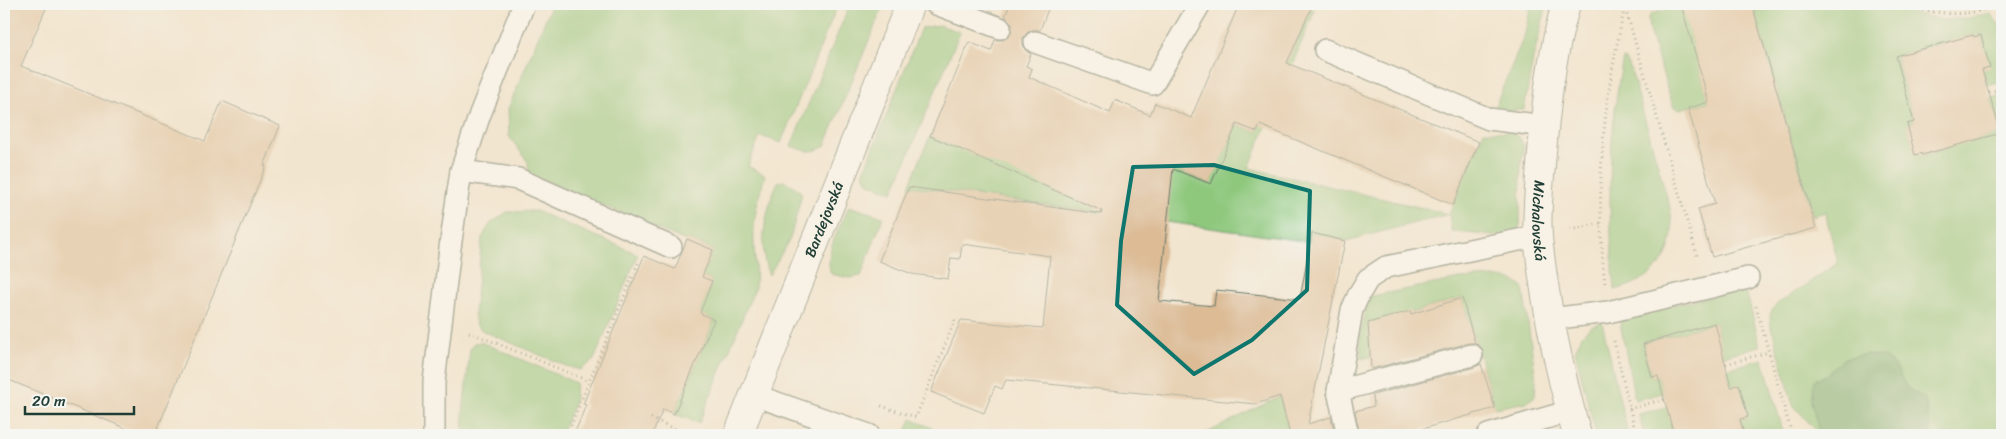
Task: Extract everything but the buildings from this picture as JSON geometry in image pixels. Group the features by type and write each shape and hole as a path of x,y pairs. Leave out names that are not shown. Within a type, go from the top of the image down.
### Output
{"street":[{"name":"Bardejovská","path":"738,435 910,4"},
{"name":"Michalovská","path":"1566,4 1556,38 1544,126 1537,210 1538,236 1550,319 1573,423"}],"lane":[{"path":"434,435 434,382 461,171 480,114 524,4"},
{"path":"936,4 1000,28"},
{"path":"1035,42 1153,84 1200,4"},
{"path":"1325,50 1489,119 1544,126"},
{"path":"461,171 518,179 671,247"},
{"path":"1348,435 1338,391 1352,310 1368,278 1386,267 1538,236"},
{"path":"1550,319 1608,312 1748,278"},
{"path":"1338,391 1472,354"},
{"path":"754,395 868,435"},
{"path":"1488,435 1573,423"}],"path":[{"path":"1626,5 1637,4"},
{"path":"1904,4 1938,13 1966,13 1995,5 2002,16"},
{"path":"1626,5 1706,288"},
{"path":"1626,5 1609,83 1601,180 1604,268 1608,312 1636,435"},
{"path":"1989,92 2002,89"},
{"path":"567,435 648,237"},
{"path":"1748,278 1792,435"},
{"path":"442,320 589,381"},
{"path":"877,404 916,418 942,358 955,320"},
{"path":"1726,364 1769,352"},
{"path":"1629,409 1665,399"},
{"path":"651,418 688,435"}],"highlighted area":[{"path":"1214,165 1310,191 1307,290 1252,340 1194,374 1117,305 1121,241 1133,167"}],"green space":[{"path":"552,4 838,4 781,143 760,136 748,166 765,175 755,222 755,288 699,423 674,414 714,321 700,313 712,281 702,277 713,250 688,239 686,241 529,174 528,162 509,136 508,109"},
{"path":"850,4 884,4 825,146 808,151 791,146"},
{"path":"1531,4 1547,4 1533,59 1524,110 1493,111 1525,34"},
{"path":"1752,4 1889,4 1916,14 1943,20 1968,18 1990,13 2002,28 2002,81 1987,85 1983,70 1989,68 1981,35 1974,37 1973,35 1896,56 1914,122 1907,124 1915,154 1921,153 1923,155 2001,133 1991,98 2002,95 2002,435 1820,435 1793,405 1771,325 1771,313 1777,304 1838,263 1825,212 1813,216"},
{"path":"1920,4 1972,4 1949,8"},
{"path":"1682,5 1709,102 1679,109 1674,107 1672,103 1649,30 1648,18 1651,14"},
{"path":"1311,9 1315,10 1249,168 1449,214 1346,241 1312,233 1310,242 909,186 930,136 994,163 1172,168 1210,184 1237,124 1257,132"},
{"path":"939,25 960,32 893,192 869,183 863,174 921,28"},
{"path":"1623,58 1629,65 1633,77 1670,208 1672,224 1668,251 1662,262 1643,279 1615,290 1612,261 1610,174 1614,116"},
{"path":"1484,131 1511,132 1519,137 1524,146 1521,167 1520,225 1517,232 1502,236 1452,232 1449,214"},
{"path":"784,181 802,193 790,239 769,275 765,265 764,228 770,203 778,182"},
{"path":"849,206 883,217 861,276 849,278 831,274 829,257 834,240"},
{"path":"536,211 638,254 594,360 580,370 566,366 483,331 476,325 474,314 482,238 490,224 507,212"},
{"path":"1493,277 1512,280 1523,287 1536,380 1535,396 1527,402 1495,408 1462,298 1396,317 1370,357 1361,359 1360,337 1367,297 1459,279"},
{"path":"1740,290 1748,298 1760,346 1723,356 1715,323 1649,341 1643,344 1652,377 1658,376 1663,393 1635,400 1619,317"},
{"path":"1602,322 1628,435 1596,435 1575,351 1582,335 1592,326"},
{"path":"481,342 576,383 574,404 560,435 464,435 463,414 470,349 474,343"},
{"path":"1867,354 1884,357 1895,365 1906,387 1925,399 1931,435 1820,435 1811,401 1814,380 1826,375 1844,358"},
{"path":"1763,359 1784,435 1744,435 1740,419 1748,417 1732,387 1727,369"},
{"path":"1280,396 1290,435 1203,435"},
{"path":"1667,407 1674,435 1644,435 1639,414"},
{"path":"911,419 949,435 915,435 906,432"}]}
